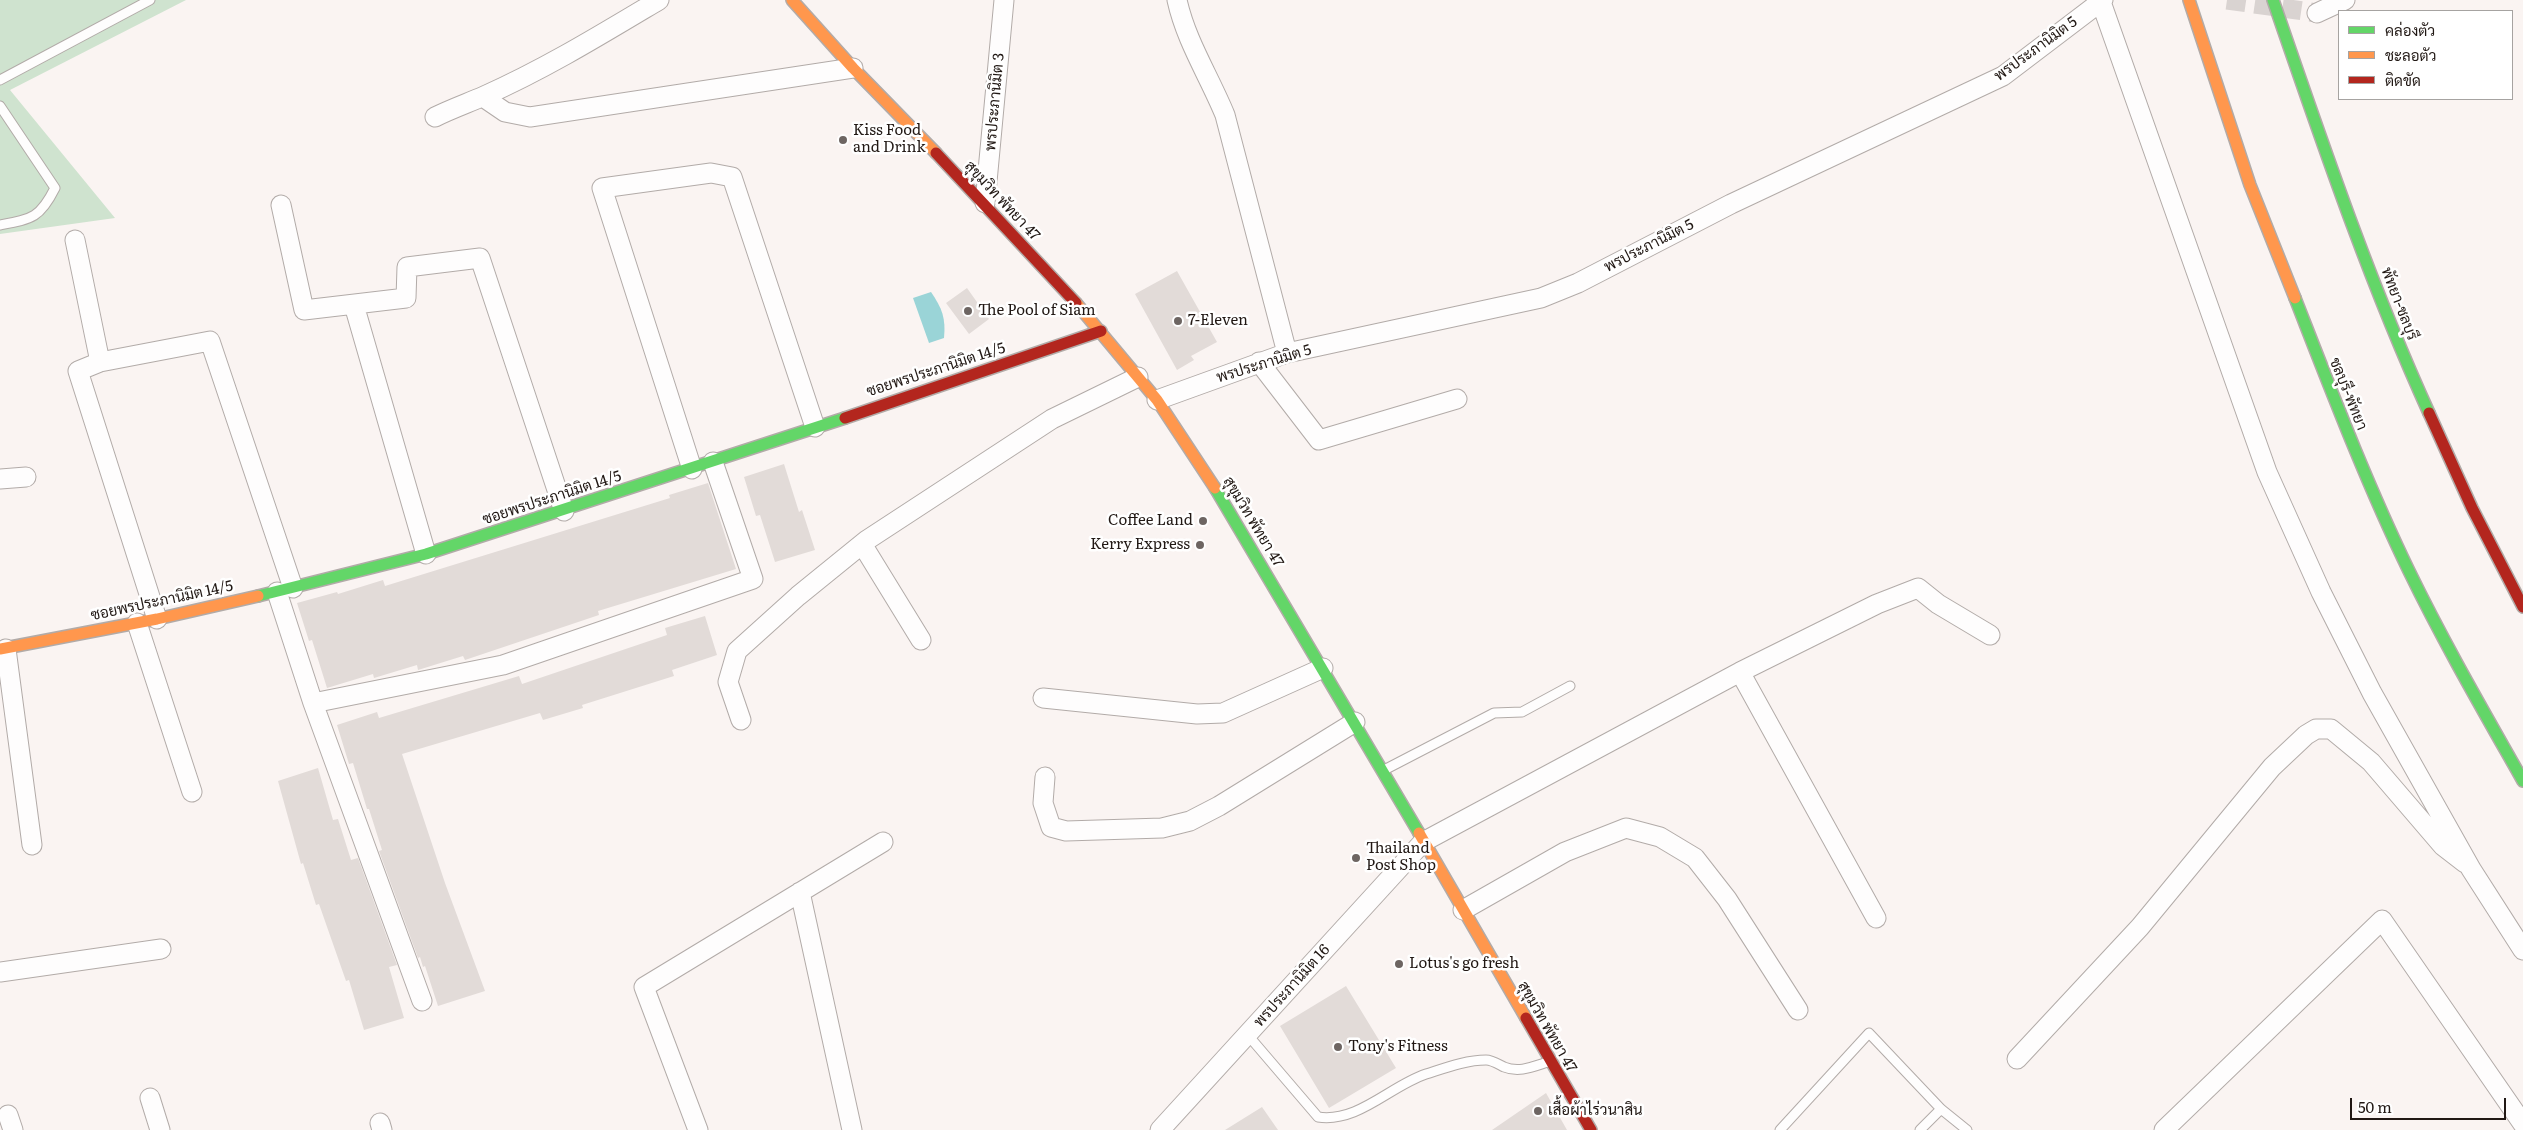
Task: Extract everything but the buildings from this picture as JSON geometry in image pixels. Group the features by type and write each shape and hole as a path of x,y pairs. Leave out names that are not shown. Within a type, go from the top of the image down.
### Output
{"main road":[{"name":"สุขุมวิท พัทยา 47","path":"792,0 854,68 985,203 1101,331 1157,400 1223,500 1384,770 1423,842 1549,1061 1591,1130"},
{"name":"ชลบุรี-พัทยา","path":"2189,0 2250,186 2351,441 2409,571 2471,690 2523,781"},
{"name":"พัทยา-ชลบุรี","path":"2273,0 2334,178 2402,354 2472,508 2523,607"},
{"name":"ซอยพรประภานิมิต 14/5","path":"3,649 157,619 285,590 426,554 692,469 1101,331"}],"street":[{"path":"435,117 462,103 483,96 585,44 658,0"},
{"name":"พรประภานิมิต 3","path":"985,203 1004,0"},
{"path":"1177,0 1196,54 1213,86 1225,115 1287,353"},
{"path":"2317,13 2345,0"},
{"path":"2102,1 2267,472 2321,592 2372,693 2472,869 2523,950"},
{"name":"พรประภานิมิต 5","path":"1157,400 1287,353 1542,298 1578,283 1731,204 2003,76 2102,1"},
{"path":"483,96 505,112 530,117 854,68"},
{"path":"692,469 602,188 710,173 732,176 815,426"},
{"path":"281,205 304,310 354,306 406,298 407,267 480,258 564,511"},
{"path":"75,240 100,362"},
{"path":"354,306 426,554"},
{"path":"157,619 78,371 100,362 210,341 285,590 313,703 422,1001"},
{"path":"1259,362 1319,440 1457,399"},
{"path":"741,720 728,682 737,651 862,544 1052,418 1138,377"},
{"path":"313,703 503,665 752,579 713,462"},
{"path":"0,479 26,477"},
{"path":"862,544 921,640"},
{"name":"พรประภานิมิต 16","path":"1160,1130 1423,842 1740,672 1877,604 1918,588 1938,604 1990,636"},
{"path":"137,623 192,792"},
{"path":"3,649 32,845"},
{"path":"1043,698 1197,714 1223,713 1323,668"},
{"path":"1740,672 1876,918"},
{"path":"1045,777 1043,803 1051,826 1066,831 1162,828 1190,821 1219,806 1355,722"},
{"path":"2017,1059 2140,927 2272,767 2306,736 2316,730 2331,729 2371,762 2443,846 2472,869"},
{"path":"1463,910 1565,852 1626,828 1660,837 1695,858 1727,899 1798,1010"},
{"path":"698,1130 644,987 883,842"},
{"path":"800,892 852,1130"},
{"path":"2164,1130 2382,920 2523,1124"},
{"path":"0,972 161,948"},
{"path":"150,1098 160,1130"}],"lane":[{"path":"1,79 150,0"},
{"path":"0,106 55,188 45,208 30,218 0,225"},
{"path":"1384,770 1494,713 1522,712 1570,686"},
{"path":"1780,1130 1869,1033 1941,1109 1967,1130"},
{"path":"1247,1034 1318,1117 1329,1119 1348,1114 1423,1075 1456,1065 1488,1060 1513,1071 1525,1070 1549,1061"},
{"path":"1920,1130 1941,1109"}],"green space":[{"path":"0,0 186,0 10,90 115,218 0,234"}],"water":[{"path":"931,292 942,314 944,338 929,343 913,298"}],"tunnel":[{"path":"2227,0 2317,13"}],"traffic: fast":[{"path":"2273,0 2365,260 2429,413"},
{"path":"2295,298 2364,470 2409,571 2450,651 2523,781"},
{"path":"258,596 426,554 845,418"},
{"path":"1215,488 1419,833"}],"traffic: slow":[{"path":"792,0 853,68 936,153"},
{"path":"2189,0 2250,185 2295,298"},
{"path":"1076,303 1157,400 1215,488"},
{"path":"0,649 157,619 258,596"},
{"path":"1419,833 1526,1018"}],"traffic: jam":[{"path":"936,153 1076,303"},
{"path":"845,418 1101,331"},
{"path":"2429,413 2472,508 2523,607"},
{"path":"1526,1018 1591,1130"}],"place":[{"name":"Kiss Food and Drink","path":"843,140"},
{"name":"The Pool of Siam","path":"968,311"},
{"name":"7-Eleven","path":"1178,321"},
{"name":"Coffee Land","path":"1203,521"},
{"name":"Kerry Express","path":"1200,545"},
{"name":"Thailand Post Shop","path":"1356,858"},
{"name":"Lotus's go fresh","path":"1399,964"},
{"name":"Tony's Fitness","path":"1338,1047"},
{"name":"เสื้อผ้าไร่วนาสิน","path":"1538,1111"}]}
